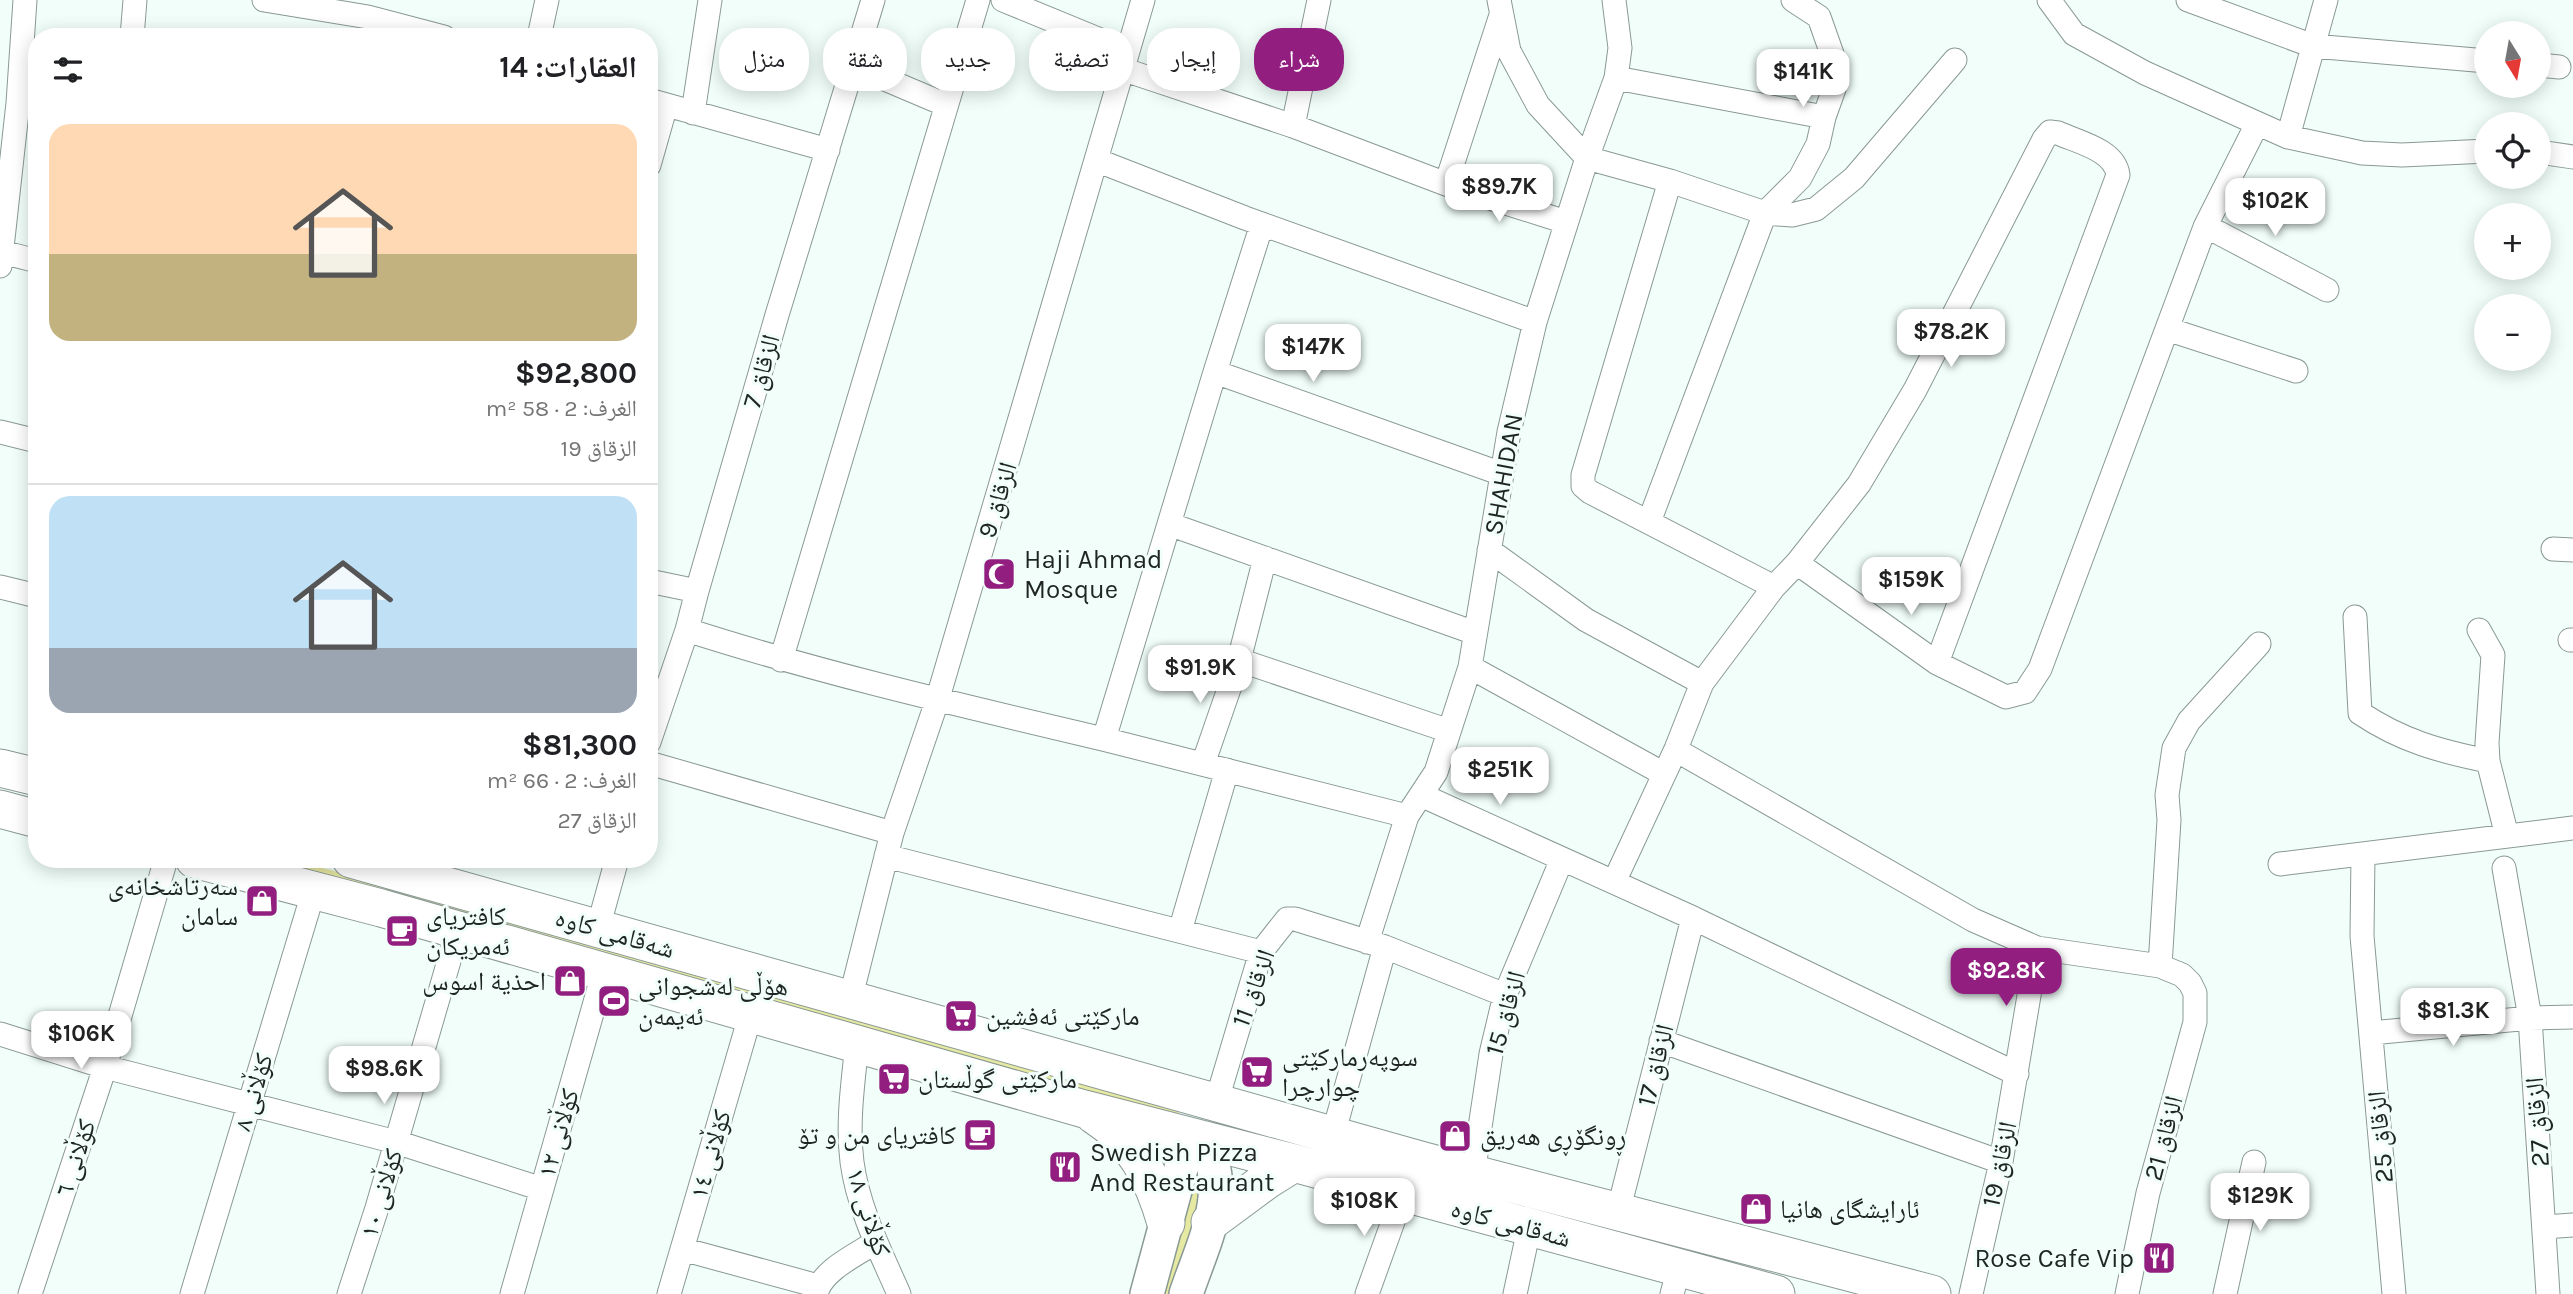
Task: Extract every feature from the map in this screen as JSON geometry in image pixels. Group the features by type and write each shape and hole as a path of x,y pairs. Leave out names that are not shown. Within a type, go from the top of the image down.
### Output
{"main road":[{"path":"0,768 28,776"},
{"path":"0,809 28,817"},
{"name":"شەقامی کاوە","path":"229,868 604,971 1084,1110 1294,1163 1529,1229 1675,1281 1776,1294"},
{"name":"شەقامی کاوە","path":"383,868 1473,1174 1932,1294"},
{"path":"1186,1294 1215,1208 1217,1177 1205,1141 1216,1103"},
{"path":"1084,1110 1118,1134 1141,1160 1157,1190 1166,1223"},
{"path":"1147,1294 1183,1161 1191,1149 1205,1141"},
{"path":"1210,1222 1294,1163"}],"street":[{"path":"25,0 27,105 1,259 28,260"},
{"path":"133,28 135,0"},
{"path":"264,0 368,17 410,28"},
{"path":"541,28 547,0"},
{"path":"693,113 710,0"},
{"name":"الزقاق 7","path":"865,28 873,0"},
{"path":"780,660 978,0"},
{"path":"1003,0 1060,28"},
{"name":"الزقاق 9","path":"1133,33 1143,0"},
{"path":"1293,126 1319,0"},
{"name":"SHAHIDAN","path":"1333,1135 1407,816 1436,772 1470,667 1509,432 1535,322 1587,158 1616,78 1620,48 1614,0"},
{"path":"1649,522 1765,213 1800,178 1818,144 1834,89 1832,54 1819,16 1793,0"},
{"path":"2049,0 2074,34 2145,73 2288,137 2362,153 2402,155 2474,152"},
{"path":"2188,0 2313,46 2474,60"},
{"path":"2288,137 2326,0"},
{"path":"1446,184 1501,6"},
{"path":"1501,6 1509,51 1538,105 1587,158 1670,181 1765,213 1792,215 1816,209 1854,178 1955,60"},
{"path":"1133,63 1446,184 1566,222"},
{"path":"1616,78 1824,117"},
{"path":"907,88 946,104"},
{"name":"الزقاق 7","path":"658,717 688,630 697,591 846,91"},
{"name":"الزقاق 9","path":"850,1000 892,834 937,701 1116,91"},
{"path":"658,102 828,150"},
{"path":"1797,564 1937,663 2006,697 2025,692 2040,669 2205,227 2257,124"},
{"path":"1614,883 1676,750 1702,683 1774,587 1797,564 1859,484 1916,390 2043,139 2050,132 2058,132 2110,157 2117,165 2118,175 1937,663"},
{"path":"2551,154 2573,157"},
{"path":"1096,160 1262,224 1535,322"},
{"path":"1670,181 1583,475 1583,486 1774,587"},
{"path":"1104,740 1262,224"},
{"path":"2205,227 2327,290"},
{"path":"2167,329 2296,370"},
{"path":"1216,372 1502,474"},
{"path":"0,432 28,439"},
{"path":"1169,524 1475,633"},
{"path":"1489,550 1586,620 1702,683"},
{"path":"1203,764 1239,660 1265,558"},
{"path":"658,583 697,591"},
{"path":"0,587 28,594"},
{"path":"2356,617 2360,713 2382,728 2434,749 2488,761"},
{"path":"688,630 780,660 937,701 1407,816"},
{"path":"2479,630 2493,655 2488,761 2507,836"},
{"path":"1676,750 1961,913 2037,948 2160,966 2169,820 2167,795 2174,748 2189,721 2259,644"},
{"path":"1239,660 1449,731"},
{"path":"1470,667 1664,774"},
{"path":"658,766 892,834"},
{"path":"1180,931 1227,770"},
{"path":"1420,795 1693,918 2017,1074"},
{"path":"2280,864 2573,828"},
{"name":"الزقاق 25","path":"2363,854 2362,936 2394,1294"},
{"path":"886,856 1262,952"},
{"name":"الزقاق 15","path":"1473,1174 1491,1054 1505,995 1562,859"},
{"name":"کۆڵانی ٦","path":"30,1294 106,1067 163,868"},
{"path":"598,928 615,868"},
{"name":"الزقاق 27","path":"2504,868 2530,1018 2547,1294"},
{"name":"کۆڵانی ٨","path":"192,1294 314,890"},
{"name":"الزقاق 17","path":"1618,1212 1693,918"},
{"name":"الزقاق 11","path":"1216,1103 1262,952 1287,919 1295,919 1376,945"},
{"name":"کۆڵانی ١٠","path":"349,1294 458,930"},
{"path":"1376,945 1505,995"},
{"name":"الزقاق 19","path":"1971,1294 2001,1162 2037,948"},
{"name":"الزقاق 21","path":"2127,1294 2148,1193 2195,1022 2195,993 2190,983 2182,975 2160,966"},
{"name":"کۆڵانی ١٢","path":"512,1294 604,971"},
{"name":"کۆڵانی ١٤","path":"669,1294 751,1013"},
{"path":"2371,1033 2530,1018 2573,1017"},
{"path":"0,1034 106,1067 396,1142 542,1189"},
{"path":"1661,1041 2001,1162"},
{"name":"کۆڵانی ١٨","path":"857,1044 850,1121 852,1164 876,1242 900,1294"},
{"path":"2225,1294 2253,1162"},
{"path":"1367,1294 1395,1216 1400,1193"},
{"path":"2544,1227 2573,1224"},
{"path":"1515,1294 1529,1229"},
{"path":"682,1249 817,1290 836,1268 876,1242"}],"green space":[{"path":"269,868 322,868 403,889 1180,1106 1180,1112 1170,1117"},
{"path":"1203,1169 1209,1186 1172,1294 1161,1294 1189,1171"}],"place":[{"name":"Haji Ahmad Mosque","path":"999,574"},
{"name":"سەرتاشخانەی سامان","path":"262,901"},
{"name":"کافتریای ئەمریکان","path":"402,931"},
{"name":"احذية اسوس","path":"570,981"},
{"name":"هۆڵی لەشجوانی ئەیمەن","path":"614,1001"},
{"name":"مارکێتی ئەفشین","path":"961,1016"},
{"name":"سوپەرمارکێتی چوارچرا","path":"1257,1072"},
{"name":"مارکێتی گوڵستان","path":"894,1079"},
{"name":"کافتریای من و تۆ","path":"980,1135"},
{"name":"ڕونگۆڕی هەریق","path":"1455,1136"},
{"name":"Swedish Pizza And Restaurant","path":"1065,1167"},
{"name":"ئارایشگای هانیا","path":"1756,1209"},
{"name":"Rose Cafe Vip","path":"2159,1258"}]}
